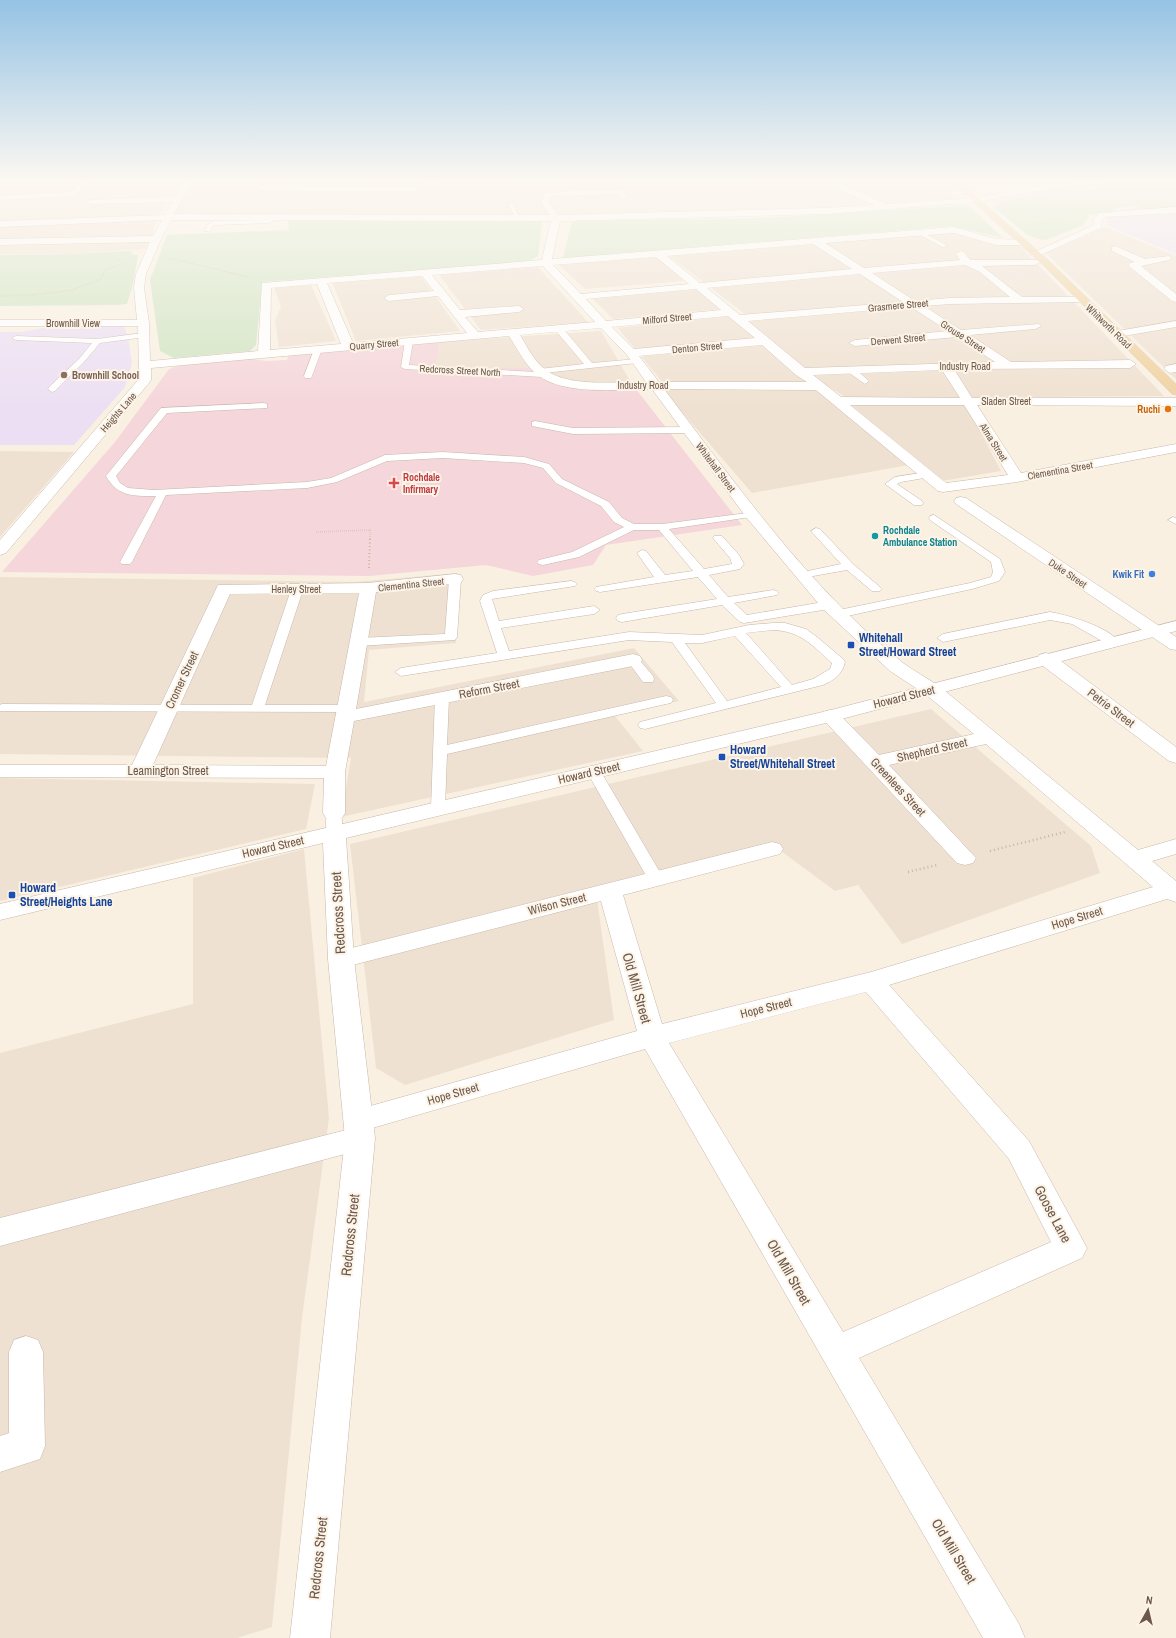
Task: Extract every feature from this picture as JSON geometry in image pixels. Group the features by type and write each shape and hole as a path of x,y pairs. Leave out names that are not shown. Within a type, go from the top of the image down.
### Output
{"main road":[{"name":"Whitworth Road","path":"1035,258 1083,300 1176,391"}],"street":[{"name":"Heights Lane","path":"0,550 145,380 143,323 139,288 141,274 149,256"},
{"path":"546,263 547,256"},
{"path":"264,354 266,285 628,256"},
{"path":"662,256 927,476"},
{"name":"Grouse Street","path":"838,256 1010,366"},
{"path":"577,297 965,260 1035,258 1038,256"},
{"path":"1131,256 1143,262"},
{"path":"1166,258 1133,265 1176,298"},
{"path":"965,260 983,270 1019,300"},
{"name":"Whitehall Street","path":"546,263 634,357 751,514 802,575 833,609 897,667 932,690 990,737 1173,892"},
{"path":"425,273 474,335"},
{"path":"321,281 348,346"},
{"path":"1164,289 1176,288"},
{"path":"389,298 441,293"},
{"name":"Grasmere Street","path":"733,316 950,301 1083,300"},
{"path":"457,314 519,309"},
{"name":"Milford Street","path":"604,324 733,316"},
{"name":"Brownhill View","path":"4,321 143,323"},
{"name":"Quarry Street","path":"145,365 604,324"},
{"path":"1118,334 1176,324"},
{"name":"Derwent Street","path":"855,343 1035,326"},
{"path":"512,332 541,373"},
{"name":"Denton Street","path":"634,357 764,342"},
{"name":"Industry Road","path":"800,372 946,366 1130,364"},
{"name":"Alma Street","path":"946,366 1017,478"},
{"name":"Industry Road","path":"541,373 557,382 576,385 818,386"},
{"name":"Sladen Street","path":"836,401 1176,402"},
{"name":"Clementina Street","path":"927,476 943,488 1017,478 1176,448"},
{"name":"Duke Street","path":"961,500 1176,646"},
{"name":"Clementina Street","path":"368,588 455,579"},
{"name":"Henley Street","path":"224,589 297,590 368,588"},
{"name":"Redcross Street","path":"308,1637 359,1129 341,959 334,823 335,772 368,588"},
{"name":"Cromer Street","path":"140,771 224,589"},
{"name":"Howard Street","path":"0,912 334,823 438,808 594,772 830,716 1176,626"},
{"name":"Petrie Street","path":"1046,659 1176,757"},
{"name":"Reform Street","path":"346,713 442,698 633,660"},
{"name":"Greenlees Street","path":"830,716 964,858"},
{"name":"Shepherd Street","path":"875,762 990,737"},
{"name":"Leamington Street","path":"3,776 140,771 335,772"},
{"path":"1134,859 1176,846"},
{"name":"Wilson Street","path":"341,959 772,849"},
{"name":"Old Mill Street","path":"610,891 652,1037 1005,1638"},
{"name":"Hope Street","path":"0,1232 359,1129 652,1037 871,981 1173,892"},
{"name":"Goose Lane","path":"836,1352 1071,1248 1019,1150 871,981"},
{"path":"0,1454 27,1446 26,1352"}],"lane":[{"path":"558,328 590,366"},
{"path":"16,338 97,341 143,335"},
{"path":"52,389 73,367 88,356 97,341"},
{"name":"Redcross Street North","path":"409,341 405,367 541,373"},
{"path":"308,376 318,349"},
{"path":"541,373 590,366 634,357"},
{"path":"851,370 865,381"},
{"path":"264,406 164,410 111,476 116,485 126,491 163,492 307,485 334,480 385,458 443,455 524,460 546,466 559,481 605,504 618,520 632,527"},
{"path":"535,424 573,431 688,430"},
{"path":"918,503 890,484 898,479 927,476"},
{"path":"126,562 163,492"},
{"path":"543,562 575,555 632,527 662,527 751,514"},
{"path":"744,619 833,609 972,586 994,579 998,572 996,562 934,518"},
{"path":"662,527 724,600 754,630"},
{"path":"816,531 849,566 876,589"},
{"path":"600,589 726,569 736,566 738,564 735,557 718,538"},
{"path":"642,553 662,579"},
{"path":"802,575 849,566"},
{"path":"358,642 451,637 455,579"},
{"path":"504,655 486,601 487,597 493,594 571,584"},
{"path":"257,709 297,590"},
{"path":"622,618 773,593"},
{"path":"494,625 594,610"},
{"path":"943,638 1050,616 1067,617 1113,642"},
{"path":"401,672 629,636 701,639 776,627 794,629 803,633 839,662 838,670 832,676 818,682 645,725"},
{"path":"738,632 789,689"},
{"path":"676,639 724,706"},
{"path":"633,660 648,679"},
{"path":"438,808 442,698"},
{"path":"440,751 666,700"},
{"path":"2,708 257,709 346,713"},
{"path":"594,772 656,879"}],"path":[{"path":"0,296 33,295 72,290 101,279 106,270 122,264 117,260 117,258 123,256"},
{"path":"165,256 240,274 262,282 266,285"},
{"path":"316,532 370,530 368,588"},
{"path":"908,872 1093,825"}],"shaded area":[{"path":"670,256 1030,256 1164,396 847,398 824,384 663,383 618,328 745,314"},
{"path":"1050,256 1176,256 1176,379"},
{"path":"658,257 684,281 585,289 558,264"},
{"path":"537,266 588,322 481,330 437,272"},
{"path":"420,275 460,331 356,341 332,282"},
{"path":"311,285 336,341 279,347 275,320 281,307 274,287"},
{"path":"696,288 721,309 613,319 591,297"},
{"name":"Brownhill School","path":"55,326 124,326 128,338 132,363 125,387 74,445 0,445 0,332 21,332"},
{"path":"601,331 632,384 566,382 529,368 434,368 440,342"},
{"name":"Rochdale Infirmary","path":"440,342 435,368 529,368 551,382 632,384 742,525 606,545 593,565 533,576 486,565 369,576 2,572 115,442 169,369 186,363 247,358 266,361 287,360 289,354"},
{"path":"814,388 833,403 965,403 1001,471 942,481 920,463 752,493 662,389"},
{"path":"0,451 74,452 0,537"},
{"path":"458,573 456,643 369,650 364,702 634,648 679,701 615,716 643,751 341,817 351,758 0,754 0,577 355,582"},
{"path":"931,709 1091,846 1100,873 902,944 858,885 835,891 781,851 597,899 614,1020 405,1085 376,1068 350,844"},
{"path":"0,778 315,784 306,829 0,901"},
{"path":"304,849 329,1118 302,1318 272,1627 237,1638 0,1638 0,1053 193,1004 193,878"}],"green space":[{"path":"0,256 138,256 133,284 127,304 0,306"},
{"path":"159,256 537,256 529,261 262,282 256,345 250,351 174,358 160,351 150,280"},
{"path":"563,256 582,256 563,258"}],"place":[{"name":"Brownhill School","path":"64,375"},
{"name":"Ruchi","path":"1168,409"},
{"name":"Rochdale Infirmary","path":"394,483"},
{"name":"Rochdale Ambulance Station","path":"875,536"},
{"name":"Kwik Fit","path":"1152,574"},
{"name":"Whitehall Street/Howard Street","path":"851,645"},
{"name":"Howard Street/Whitehall Street","path":"722,757"},
{"name":"Howard Street/Heights Lane","path":"12,895"}]}
